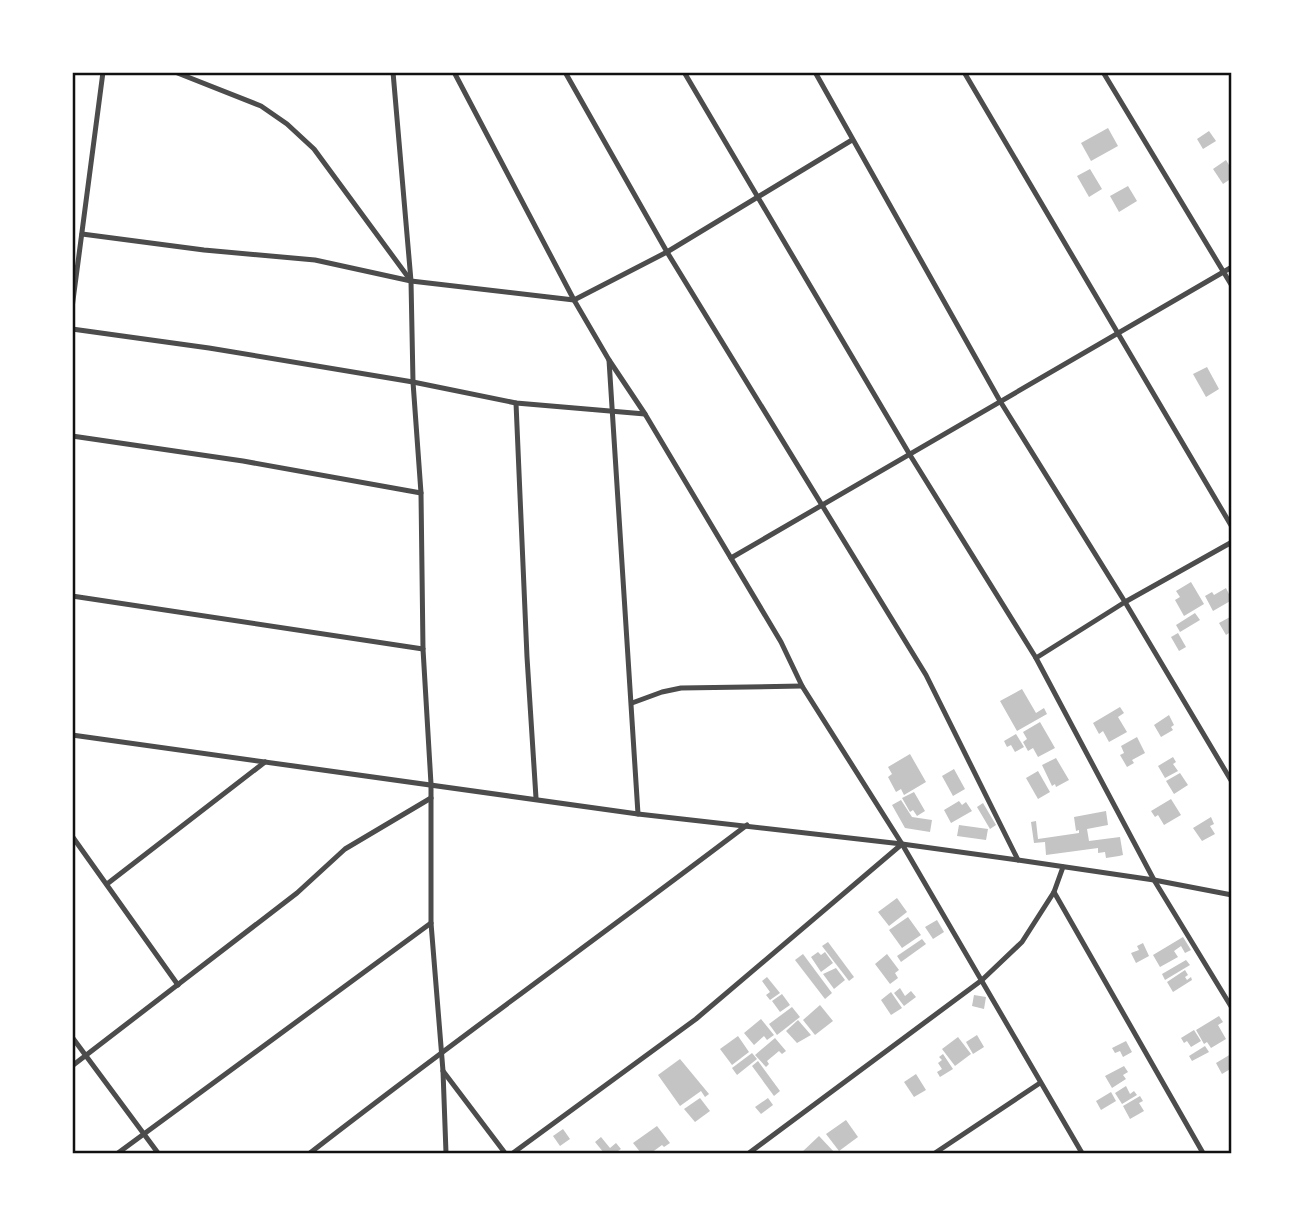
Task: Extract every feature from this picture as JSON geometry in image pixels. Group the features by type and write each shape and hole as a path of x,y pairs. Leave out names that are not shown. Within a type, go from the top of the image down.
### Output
{"street":[{"path":"72,308 103,72"},
{"path":"175,72 261,106 287,124 314,149 411,281"},
{"path":"393,72 411,281 413,382 421,493 423,649 431,784 431,923 443,1071 446,1153"},
{"path":"454,72 574,300 781,642 802,686 902,844 1082,1153"},
{"path":"565,72 667,252 824,504 926,675 1018,860"},
{"path":"684,72 910,454 1036,658 1154,880 1232,1008"},
{"path":"815,72 1000,401 1125,602 1232,782"},
{"path":"964,72 1232,527"},
{"path":"1103,72 1232,286"},
{"path":"82,234 204,250 315,260 411,281 574,300 667,252 852,140"},
{"path":"731,558 1232,267"},
{"path":"72,329 209,348 413,382 516,403 645,414"},
{"path":"609,360 638,814"},
{"path":"516,403 536,798"},
{"path":"72,436 243,461 421,493"},
{"path":"1036,658 1125,602 1232,542"},
{"path":"72,596 423,649"},
{"path":"632,703 681,688 802,686"},
{"path":"72,735 638,814 747,825 1018,860 1154,880 1232,895"},
{"path":"107,884 265,762"},
{"path":"72,1066 297,893 345,849 431,798"},
{"path":"312,1153 440,1053 747,825"},
{"path":"72,836 178,985"},
{"path":"513,1153 696,1019 902,844"},
{"path":"749,1153 982,980 1022,942 1054,892 1063,867"},
{"path":"1054,892 1203,1153"},
{"path":"118,1153 431,923"},
{"path":"72,1037 158,1153"},
{"path":"443,1071 505,1153"},
{"path":"934,1153 1040,1083"}],"building":[{"path":"1108,128 1118,146 1091,161 1081,143"},
{"path":"1209,131 1216,141 1203,149 1197,139"},
{"path":"1226,160 1232,170 1232,178 1223,184 1213,169"},
{"path":"1090,169 1102,189 1089,197 1077,176"},
{"path":"1128,186 1137,201 1119,212 1110,196"},
{"path":"1207,367 1219,389 1206,397 1193,374"},
{"path":"1191,582 1204,604 1184,616 1175,600 1180,597 1176,591"},
{"path":"1226,588 1232,600 1213,611 1205,596 1212,592 1214,595"},
{"path":"1195,613 1200,620 1180,632 1176,625"},
{"path":"1230,617 1232,631 1226,635 1219,623"},
{"path":"1178,633 1186,647 1179,651 1171,637"},
{"path":"1022,689 1036,713 1044,708 1047,714 1017,731 1000,701"},
{"path":"1120,707 1124,713 1118,717 1127,732 1109,742 1103,731 1099,734 1093,723"},
{"path":"1169,715 1174,725 1171,727 1173,730 1161,737 1154,725"},
{"path":"1040,722 1055,748 1038,757 1033,748 1028,751 1023,742 1027,739 1023,732"},
{"path":"1016,734 1024,747 1015,752 1011,745 1007,747 1004,741"},
{"path":"1137,737 1145,753 1132,760 1134,763 1127,767 1120,755 1124,753 1121,746"},
{"path":"910,754 926,782 904,795 901,789 896,792 888,777 892,774 888,767"},
{"path":"1173,757 1176,762 1173,764 1178,771 1165,778 1158,766"},
{"path":"1056,758 1069,780 1056,787 1055,784 1052,786 1042,765"},
{"path":"954,769 965,789 953,796 942,776"},
{"path":"1038,771 1050,792 1038,799 1026,778"},
{"path":"1180,773 1188,785 1174,794 1166,781"},
{"path":"914,792 925,811 917,816 913,810 910,812 902,798"},
{"path":"1171,799 1181,815 1164,825 1158,815 1155,817 1151,811"},
{"path":"901,800 912,817 932,820 930,832 905,828 892,805"},
{"path":"959,801 962,805 966,802 972,811 951,823 944,810"},
{"path":"983,803 996,825 990,829 977,807"},
{"path":"1106,811 1108,825 1087,829 1089,841 1120,837 1123,855 1106,858 1105,852 1098,853 1098,848 1046,855 1045,842 1034,843 1031,822 1036,821 1038,839 1079,833 1079,830 1076,831 1074,817"},
{"path":"1211,817 1214,824 1210,826 1215,834 1202,841 1193,828"},
{"path":"959,825 988,829 986,840 957,836"},
{"path":"897,898 907,912 889,926 878,912"},
{"path":"908,917 921,935 902,948 889,930"},
{"path":"937,920 944,932 933,939 925,927"},
{"path":"1183,937 1191,950 1185,953 1181,946 1174,951 1178,957 1160,967 1153,955"},
{"path":"922,939 926,944 901,962 897,956"},
{"path":"828,942 854,977 849,981 822,946"},
{"path":"1143,943 1149,956 1136,963 1131,953 1139,950 1137,946"},
{"path":"818,952 821,955 825,952 833,963 821,972 811,957"},
{"path":"803,954 832,993 825,999 795,960"},
{"path":"887,954 899,970 895,973 898,978 890,984 875,964"},
{"path":"1186,960 1190,965 1165,980 1162,974"},
{"path":"836,968 845,980 834,989 823,974"},
{"path":"1185,970 1187,980 1191,977 1192,980 1173,992 1167,982"},
{"path":"767,977 780,993 770,1000 766,995 770,992 762,981"},
{"path":"900,988 905,996 911,991 916,997 904,1006 894,993"},
{"path":"891,992 902,1008 891,1015 881,1000"},
{"path":"782,994 790,1005 780,1012 772,1001"},
{"path":"974,995 986,997 984,1009 972,1006"},
{"path":"820,1005 833,1021 815,1035 803,1020"},
{"path":"792,1007 800,1017 777,1035 769,1024"},
{"path":"1219,1016 1223,1022 1218,1025 1226,1039 1211,1048 1207,1042 1204,1044 1196,1030"},
{"path":"761,1019 774,1035 767,1040 764,1036 754,1045 744,1033"},
{"path":"798,1020 811,1035 797,1043 786,1031"},
{"path":"1194,1030 1201,1041 1191,1047 1181,1038"},
{"path":"977,1035 984,1047 973,1054 966,1042"},
{"path":"738,1036 749,1052 732,1065 720,1049"},
{"path":"958,1037 971,1054 955,1066 942,1049"},
{"path":"775,1038 786,1051 782,1054 779,1051 767,1061 769,1064 766,1067 755,1055"},
{"path":"1126,1041 1132,1052 1123,1057 1120,1051 1115,1053 1112,1048"},
{"path":"1205,1046 1209,1052 1192,1061 1189,1056"},
{"path":"752,1053 757,1059 737,1075 732,1068"},
{"path":"943,1054 953,1069 940,1077 937,1072 942,1069 938,1063"},
{"path":"1231,1054 1232,1068 1222,1074 1216,1063"},
{"path":"680,1059 709,1094 705,1097 701,1091 680,1106 658,1075"},
{"path":"758,1061 780,1091 774,1096 752,1066"},
{"path":"1124,1066 1128,1072 1123,1075 1126,1079 1112,1088 1105,1076"},
{"path":"916,1074 926,1090 914,1097 904,1082"},
{"path":"1126,1086 1130,1094 1134,1091 1137,1095 1122,1104 1115,1093"},
{"path":"1111,1092 1116,1101 1101,1110 1096,1101"},
{"path":"1140,1096 1143,1101 1139,1103 1144,1111 1130,1119 1123,1106"},
{"path":"700,1098 710,1111 695,1122 684,1109"},
{"path":"768,1098 773,1105 761,1114 755,1107"},
{"path":"846,1120 858,1137 839,1151 826,1134"},
{"path":"657,1126 670,1143 651,1153 641,1153 633,1143"},
{"path":"563,1129 570,1139 560,1146 553,1136"},
{"path":"819,1136 835,1153 801,1153"},
{"path":"601,1137 610,1148 616,1143 621,1149 615,1153 604,1153 595,1142"}]}
